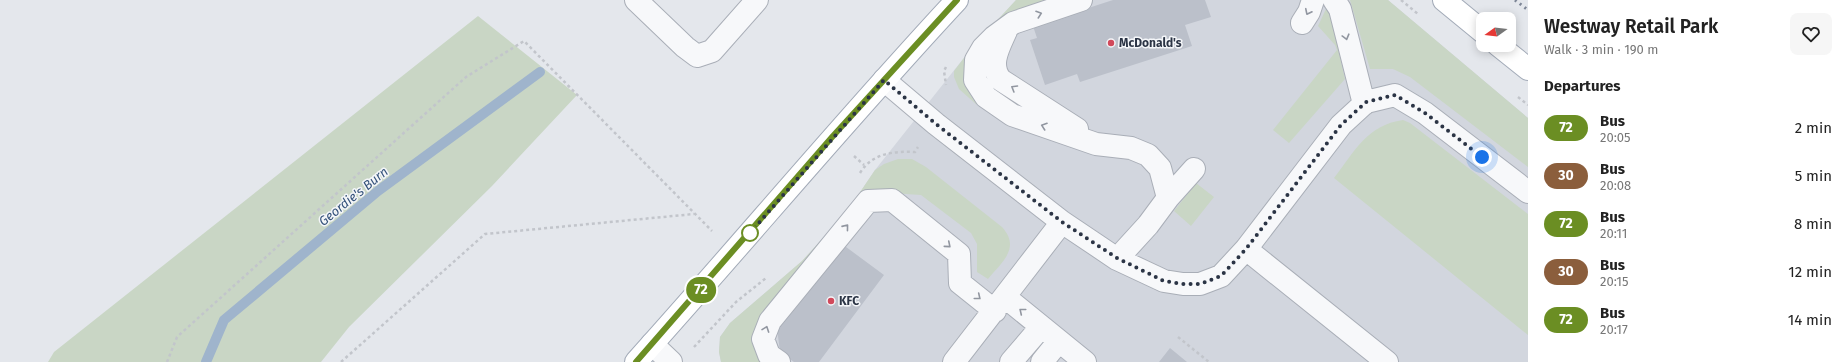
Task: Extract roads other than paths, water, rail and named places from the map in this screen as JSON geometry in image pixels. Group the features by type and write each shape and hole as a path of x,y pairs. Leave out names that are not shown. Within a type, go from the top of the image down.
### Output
{"main road":[{"path":"636,362 884,80 957,0"},
{"path":"1444,0 1476,26"},
{"path":"1507,52 1528,69"}],"street":[{"path":"636,0 685,47 697,56 712,51 757,0"},
{"path":"1080,0 1008,26 984,48 976,60 975,80 986,97 1012,115 1091,143 1102,146 1131,148 1148,156 1160,168 1168,198"},
{"path":"1302,23 1309,12 1313,0"},
{"path":"1334,0 1340,9 1364,104"},
{"path":"884,80 936,124 1062,222 1117,258 1164,281 1183,284 1200,284 1221,276 1246,249 1341,125 1366,102 1395,95 1425,113 1528,192"},
{"path":"1117,258 1148,225 1168,198 1194,169 1160,168"},
{"path":"778,362 769,355 763,339 770,321 868,201 892,200 959,254 960,283 1042,327 1082,361"},
{"path":"954,362 1062,222"},
{"path":"1246,249 1387,362"},
{"path":"1011,362 1042,327"},
{"path":"1042,362 1059,341"},
{"path":"652,344 671,362"}],"waterway":[{"name":"Geordie's Burn","path":"206,362 224,320 378,191 540,72"}],"railway":[{"path":"1515,0 1528,10"}],"place":[{"name":"McDonald's","path":"1111,43"},
{"name":"KFC","path":"831,301"}]}
